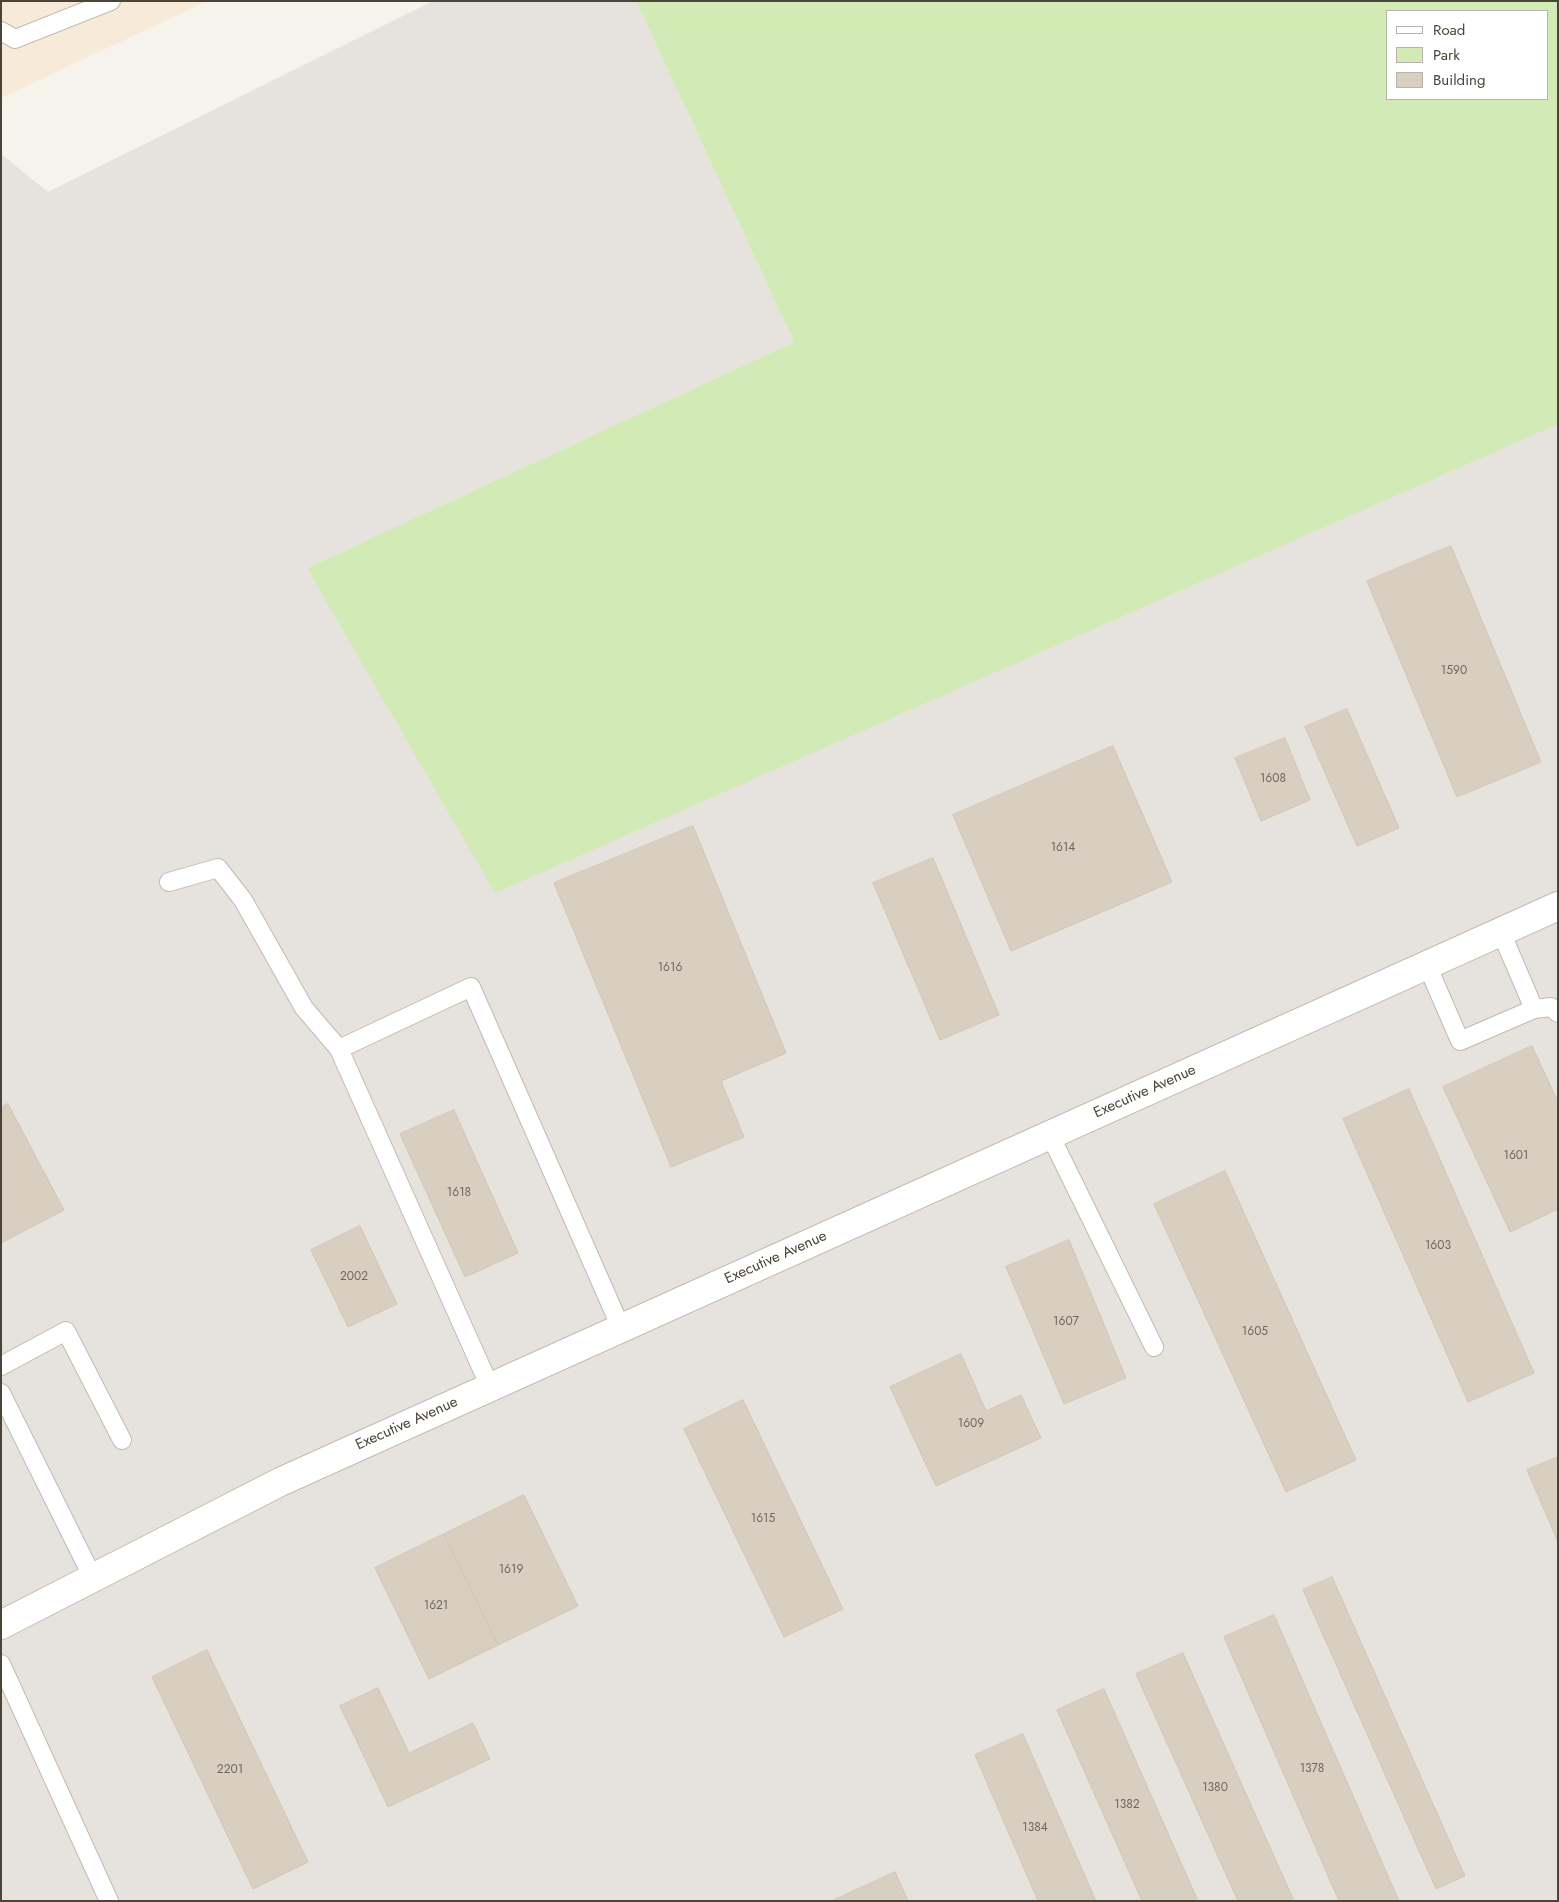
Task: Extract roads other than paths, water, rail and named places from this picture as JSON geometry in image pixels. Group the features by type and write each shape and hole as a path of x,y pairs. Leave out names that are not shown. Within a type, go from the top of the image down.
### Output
{"street":[{"name":"Executive Avenue","path":"1,1625 280,1482 1558,906"}],"lane":[{"path":"1,31 15,40 111,1"},
{"path":"169,882 218,868 243,900 304,1008 339,1049 490,1387"},
{"path":"1501,932 1534,1009"},
{"path":"1427,965 1460,1041 1534,1009 1551,1007 1558,1013"},
{"path":"339,1049 471,987 621,1328"},
{"path":"1050,1135 1154,1347"},
{"path":"1,1366 66,1332 122,1440"},
{"path":"1,1393 93,1578"},
{"path":"1,1664 109,1901"}]}
